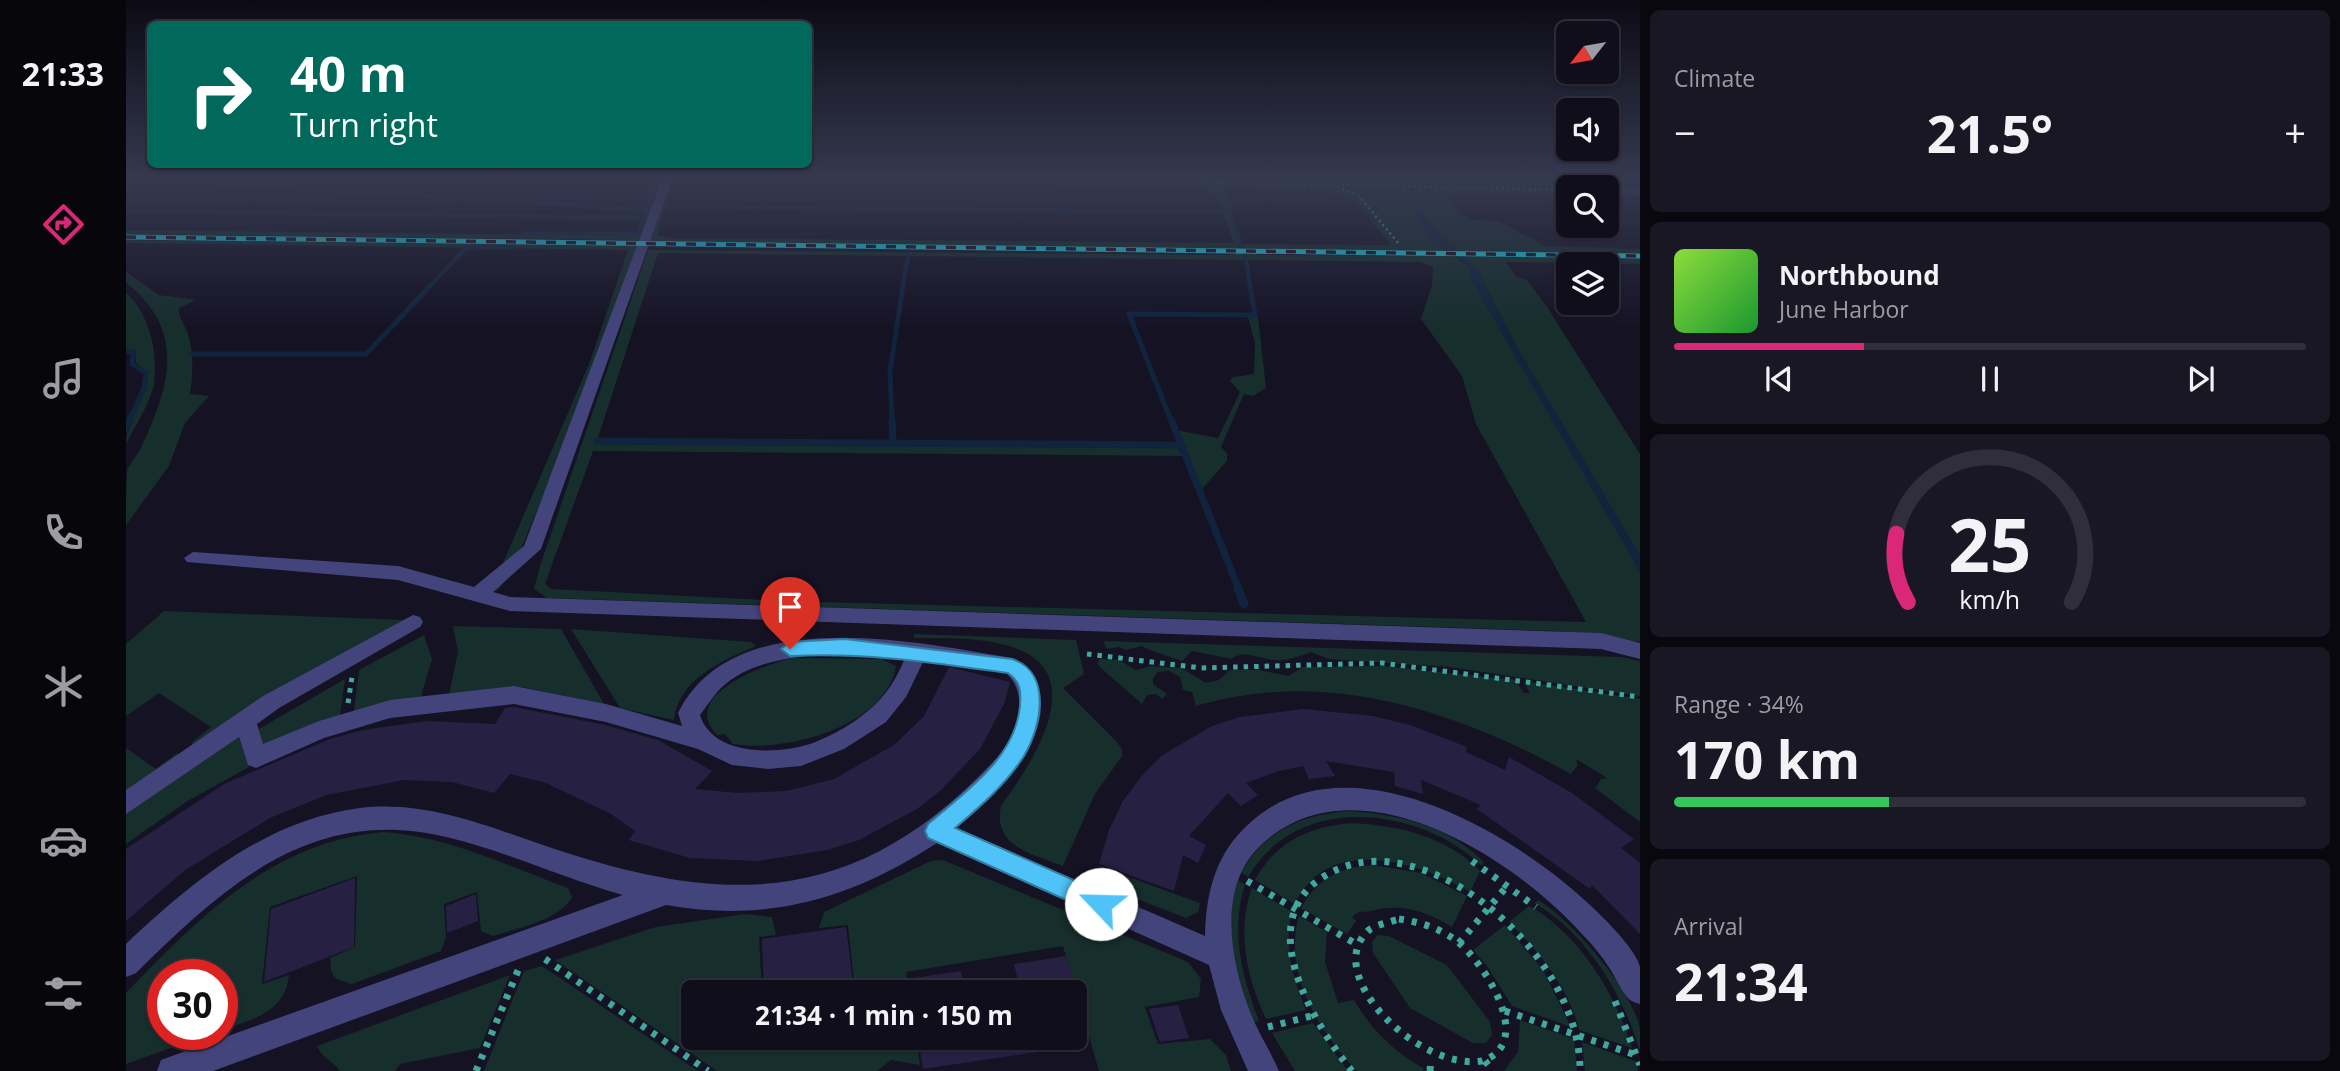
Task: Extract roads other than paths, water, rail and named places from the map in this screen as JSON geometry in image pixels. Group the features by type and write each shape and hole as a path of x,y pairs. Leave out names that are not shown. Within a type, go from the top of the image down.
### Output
{"street":[{"path":"478,594 532,549 649,229"},
{"path":"193,558 397,573 510,604 1601,641 1640,651"},
{"path":"126,803 245,720 355,653 414,622"},
{"path":"126,964 190,902 243,862 288,838 333,824 408,816 442,823 579,870 667,892 710,897 764,898 821,887 861,873 936,831 986,788 1014,754 1029,713 1031,687 1020,671 1012,666 917,652 808,646 774,652 738,666 710,684 689,713 690,725 698,740"},
{"path":"245,720 256,758 286,743 346,721 390,709 514,695 606,713 698,740 719,752 753,759 801,756 833,744 870,722 896,697 910,674 917,652"},
{"path":"1264,1071 1260,1029 1228,992 1220,956 1218,923 1221,893 1242,880 1243,845 1260,828 1280,814 1304,805 1330,800 1359,800 1421,812 1487,842 1524,866 1583,917 1612,950 1640,990"},
{"path":"936,831 1220,956"},
{"path":"172,1071 667,892"}],"water":[{"path":"1423,229 1435,229 1445,242 1465,256 1478,272 1516,346 1640,556 1640,571 1471,280 1470,268"}],"waterway":[{"path":"523,234 637,234 639,229"},
{"path":"1235,229 1246,259 1250,286"},
{"path":"430,286 466,248 514,247"},
{"path":"903,286 908,255"},
{"path":"191,354 366,354 431,285"},
{"path":"892,421 890,372 903,285"},
{"path":"1171,421 1129,314 1255,315 1250,285"},
{"path":"126,351 133,352 132,364 146,373 144,388 129,421"},
{"path":"126,428 130,419"},
{"path":"892,419 893,443"},
{"path":"1171,419 1181,445"},
{"path":"597,441 1181,445"},
{"path":"1181,445 1239,590"},
{"path":"1238,588 1244,604"}],"railway":[{"path":"126,237 1640,256"}]}
